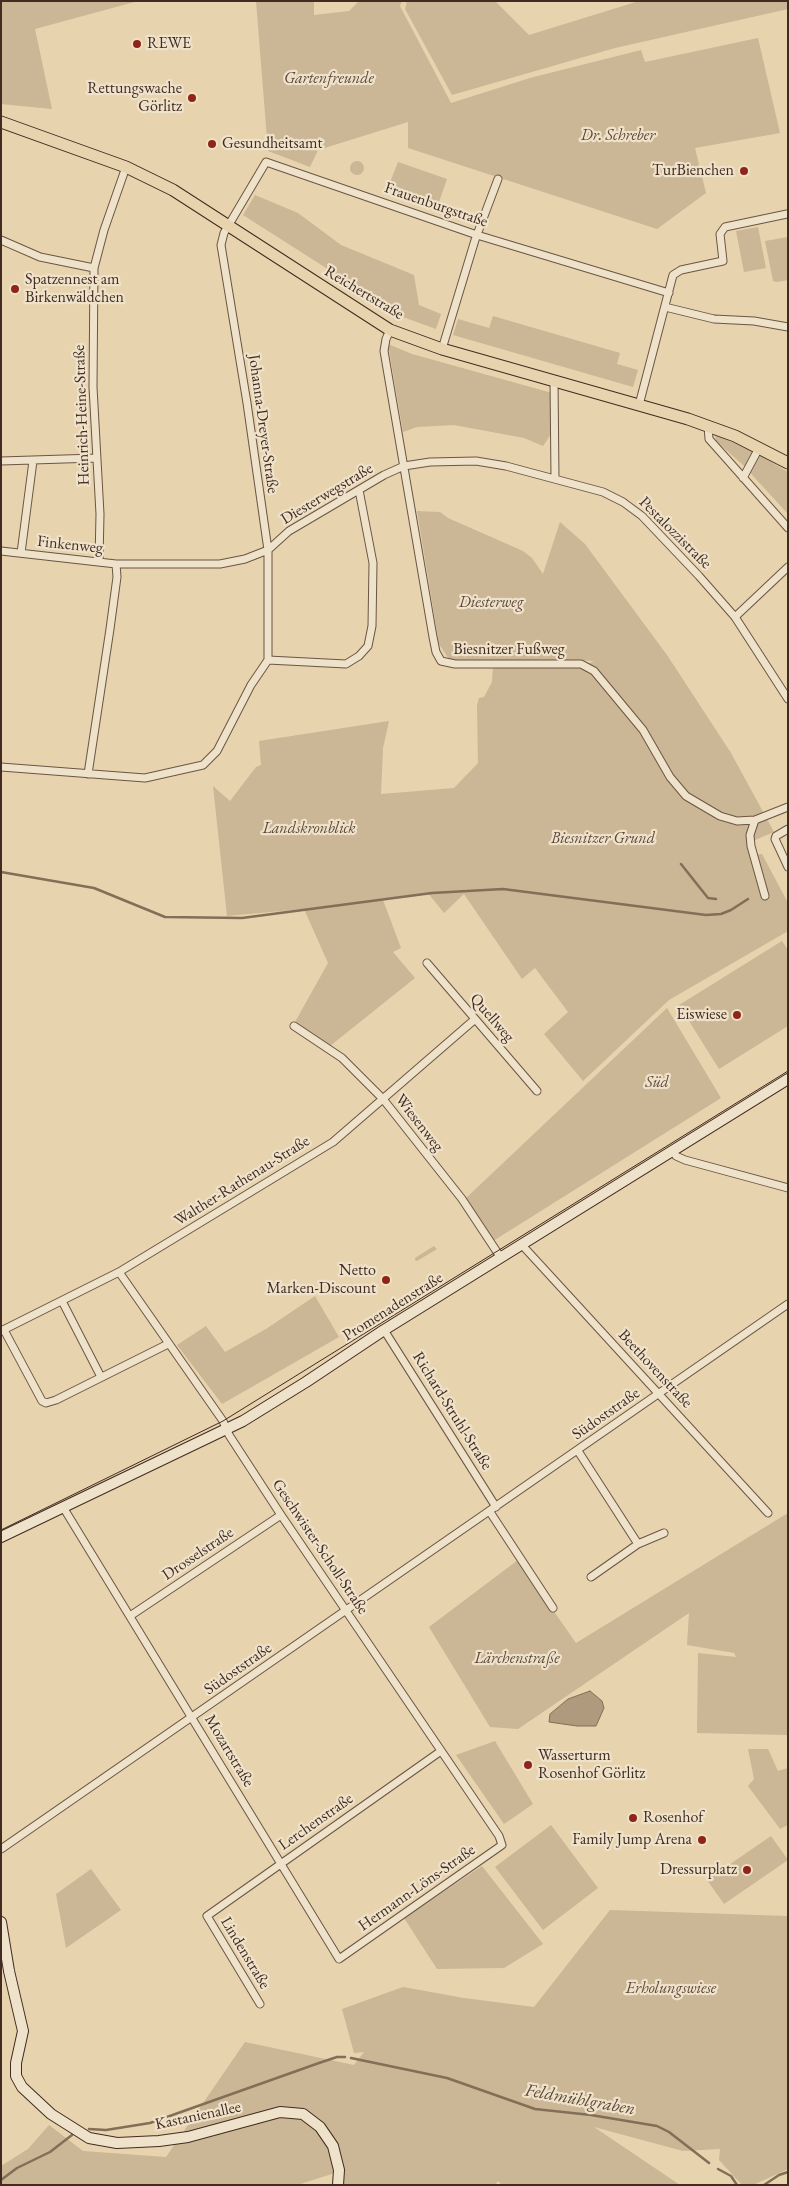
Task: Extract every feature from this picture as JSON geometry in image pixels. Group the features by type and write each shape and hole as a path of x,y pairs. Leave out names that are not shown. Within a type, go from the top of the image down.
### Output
{"main road":[{"name":"Reichertstraße","path":"1,122 126,167 173,190 390,330 442,349 708,426 788,463"},
{"name":"Promenadenstraße","path":"1,1537 226,1430 306,1382 384,1330 788,1080"},
{"name":"Kastanienallee","path":"1,1922 4,1955 23,2031 16,2063 16,2076 22,2087 36,2102 64,2124 94,2140 131,2143 188,2137 272,2114 296,2112 314,2121 333,2146 339,2170 338,2185"}],"street":[{"name":"Frauenburgstraße","path":"229,225 266,162 477,235 668,293"},
{"name":"Heinrich-Heine-Straße","path":"99,561 100,514 93,387 94,268 104,230 126,167"},
{"path":"442,349 477,235 498,179"},
{"path":"639,405 668,293 676,272 723,261 720,234 725,227 787,214"},
{"name":"Johanna-Dreyer-Straße","path":"229,225 222,238 221,245 247,403 268,550 268,660"},
{"path":"1,240 40,257 94,268"},
{"path":"665,307 714,319 754,321 788,327"},
{"name":"Biesnitzer Fußweg","path":"390,330 384,351 438,656 441,661 455,664 580,664 594,671 643,730 670,777 686,796 720,816 737,821 755,820"},
{"path":"554,380 555,479"},
{"path":"708,426 709,439 788,528"},
{"path":"743,478 759,448"},
{"path":"1,461 96,458"},
{"name":"Finkenweg","path":"21,553 33,461"},
{"name":"Diesterwegstraße","path":"116,564 220,564 245,559 268,550 289,531 384,475 404,466 430,462 476,461 506,466 555,479"},
{"name":"Pestalozzistraße","path":"555,479 603,492 623,502 642,516 699,576 735,618 788,700"},
{"path":"1,768 145,778 203,765 217,751 251,685 268,660 346,664 359,656 368,646 372,626 373,563 359,490"},
{"name":"Finkenweg","path":"1,551 116,564"},
{"path":"88,774 117,577 116,564"},
{"path":"735,618 788,567"},
{"path":"765,896 750,846 750,835 755,820 788,807"},
{"path":"788,829 776,836 775,839 788,867"},
{"name":"Quellweg","path":"427,963 474,1020 537,1091"},
{"name":"Walther-Rathenau-Straße","path":"3,1330 119,1272 333,1142 474,1020"},
{"name":"Wiesenweg","path":"294,1026 342,1058 383,1099 462,1199 500,1258"},
{"path":"673,1151 676,1156 684,1160 788,1188"},
{"name":"Beethovenstraße","path":"522,1245 660,1393 768,1513"},
{"name":"Geschwister-Scholl-Straße","path":"119,1272 224,1421 226,1430 281,1515 499,1836"},
{"path":"62,1301 101,1377"},
{"name":"Südoststraße","path":"1,1848 578,1451 788,1304"},
{"path":"3,1330 42,1401 46,1403 56,1400 168,1344"},
{"name":"Richard-Struhl-Straße","path":"384,1330 493,1509"},
{"path":"578,1451 638,1544"},
{"name":"Mozartstraße","path":"63,1507 339,1959"},
{"path":"493,1509 553,1608"},
{"name":"Drosselstraße","path":"130,1616 281,1515"},
{"path":"591,1577 638,1544 664,1533"},
{"name":"Lerchenstraße","path":"207,1916 440,1751"},
{"name":"Hermann-Löns-Straße","path":"339,1959 495,1851 502,1845 499,1836"},
{"name":"Lindenstraße","path":"207,1916 260,2004"}],"green space":[{"path":"1,1 138,1 35,29 52,109 1,104"},
{"name":"Dr. Schreber","path":"256,1 314,1 314,15 349,11 359,1 402,1 400,6 451,103 530,78 641,50 645,62 758,38 780,133 695,148 706,193 657,229 408,148 408,122 318,150 310,167 268,151"},
{"path":"407,1 495,1 529,35 639,1 788,1 788,9 615,48 452,95 405,9"},
{"path":"354,161 360,161 364,168 360,175 354,175 350,171 350,165"},
{"path":"398,162 447,179 439,202 389,185"},
{"path":"255,195 298,213 341,245 414,275 419,305 441,314 436,329 403,317 243,215"},
{"path":"758,227 766,268 744,272 736,231"},
{"path":"788,237 788,280 773,281 765,241"},
{"path":"493,316 620,353 617,364 638,370 633,387 453,335 458,319 489,328"},
{"path":"388,344 412,354 552,393 551,434 543,446 524,438 454,425 417,427 403,432"},
{"path":"715,434 761,456 788,472 788,514 743,465 716,441"},
{"name":"Biesnitzer Grund","path":"417,511 440,512 448,518 523,551 532,558 543,574 560,522 585,544 667,655 731,753 774,832 748,843 752,855 762,854 788,903 788,931 669,1000 583,1081 544,1034 568,1012 535,968 522,979 464,894 444,913 428,893 383,900 401,948 393,952 415,978 330,1046 295,1022 328,963 304,909 227,916 213,786 230,801 256,767 261,765 259,741 389,721 383,748 381,794 454,788 478,763 477,706 479,698 484,697 492,682 493,667 580,667 594,661 454,661 449,659 439,644"},
{"name":"Eiswiese","path":"782,941 788,950 788,1026 719,1069 679,1005"},
{"name":"Süd","path":"667,1008 721,1098 493,1241 465,1199"},
{"path":"434,1246 437,1249 417,1261 415,1260 415,1258"},
{"path":"315,1296 339,1337 222,1404 177,1345 206,1326 225,1352 266,1329"},
{"name":"Lärchenstraße","path":"788,1513 788,1735 697,1733 698,1653 736,1657 734,1653 687,1645 689,1613 518,1729 490,1727 429,1627 518,1560 576,1643"},
{"path":"495,1741 533,1804 504,1824 456,1755"},
{"path":"748,1749 768,1749 778,1771 788,1768 788,1825 780,1829 748,1786 754,1779"},
{"path":"551,1825 598,1888 543,1930 495,1867"},
{"name":"Dressurplatz","path":"771,1836 788,1860 724,1904 707,1880"},
{"path":"482,1866 543,1944 504,1968 437,1969 404,1918"},
{"path":"91,1869 121,1910 66,1948 56,1894"},
{"name":"Erholungswiese","path":"610,1910 788,1916 788,2169 753,2185 742,2185 719,2160 720,2149 683,2151 594,2127 680,2185 502,2185 498,2181 495,2185 344,2185 344,2172 297,2185 1,2185 1,2166 28,2149 49,2125 83,2151 166,2157 245,2042 354,2065 364,2052 354,2053 342,2009 403,1987 464,1998 534,2007"}],"shaded area":[{"path":"590,1691 602,1701 604,1708 596,1726 577,1726 549,1722 550,1714 568,1699"}],"waterway":[{"path":"681,864 708,898 716,899"},
{"path":"1,872 94,888 165,917 242,918 432,893 503,889 706,915 721,914 748,899"},
{"name":"Feldmühlgraben","path":"89,2129 106,2130 150,2123 319,2063 337,2057 345,2057"},
{"name":"Feldmühlgraben","path":"351,2058 447,2078 535,2109 591,2115 657,2126 669,2132 709,2163"},
{"name":"Feldmühlgraben","path":"1,2180 17,2168 50,2152 72,2135"},
{"name":"Feldmühlgraben","path":"718,2169 731,2176 737,2185"},
{"name":"Feldmühlgraben","path":"764,2185 779,2175 788,2172"}],"tram line":[{"path":"1,1530 223,1421 788,1071"}],"place":[{"name":"REWE","path":"137,44"},
{"name":"Rettungswache Görlitz","path":"192,98"},
{"name":"Gesundheitsamt","path":"212,144"},
{"name":"TurBienchen","path":"744,171"},
{"name":"Spatzennest am Birkenwäldchen","path":"15,289"},
{"name":"Eiswiese","path":"737,1015"},
{"name":"Netto Marken-Discount","path":"386,1280"},
{"name":"Wasserturm Rosenhof Görlitz","path":"528,1765"},
{"name":"Rosenhof","path":"633,1818"},
{"name":"Family Jump Arena","path":"702,1840"},
{"name":"Dressurplatz","path":"747,1870"}],"park label":[{"name":"Gartenfreunde","path":"329,79"},
{"name":"Diesterweg","path":"491,603"},
{"name":"Landskronblick","path":"309,829"}]}
